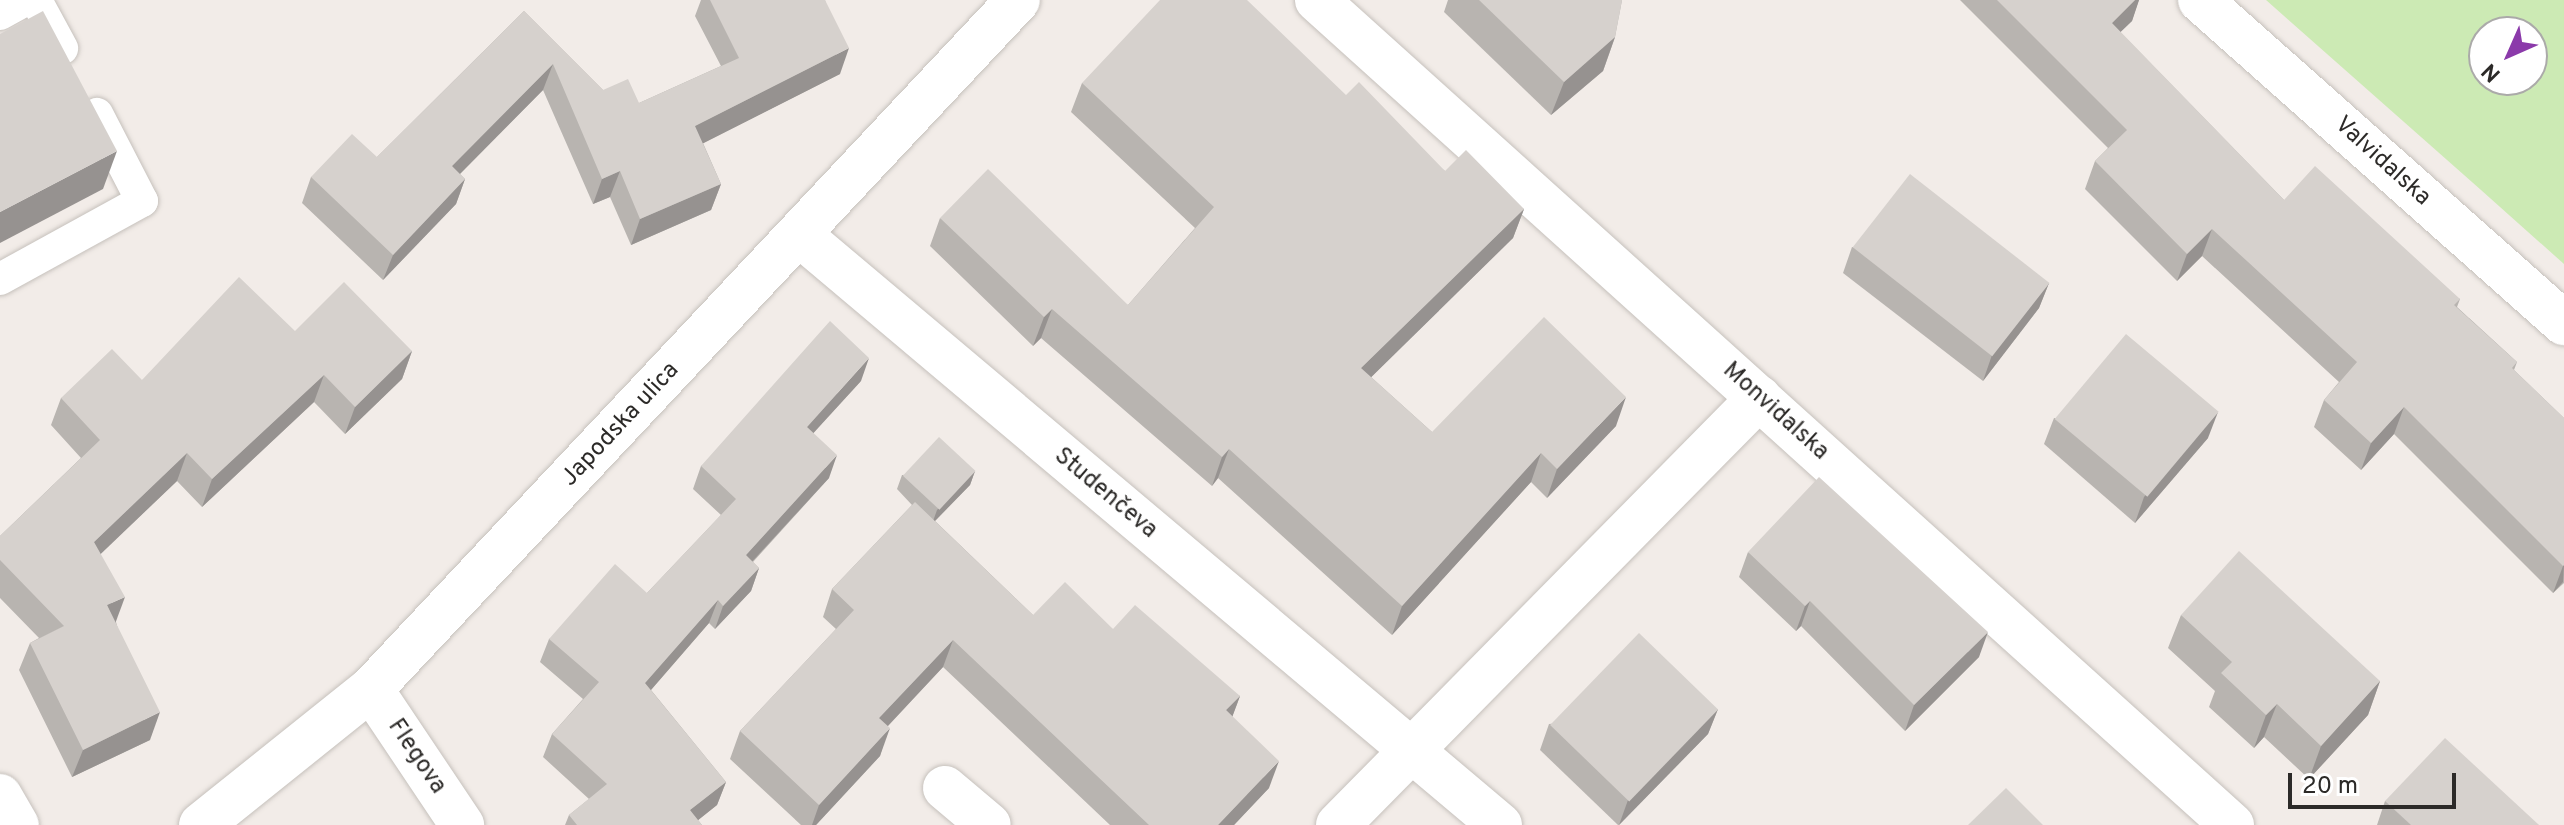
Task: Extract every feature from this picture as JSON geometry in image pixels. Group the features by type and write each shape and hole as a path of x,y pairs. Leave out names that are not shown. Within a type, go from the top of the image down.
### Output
{"street":[{"name":"Japodska ulica","path":"201,825 371,689 801,236 1018,0"},
{"name":"Monvidalska","path":"1317,0 2232,825"},
{"name":"Valvidalska","path":"2200,0 2564,323"},
{"name":"Studenčeva","path":"801,236 1500,825"},
{"path":"1338,825 1759,398"},
{"name":"Flegova","path":"371,689 462,825"},
{"path":"945,788 989,825"},
{"path":"0,796 17,825"}],"lane":[{"path":"0,14 25,0"},
{"path":"0,279 142,201 36,0"}],"green space":[{"path":"2266,0 2564,0 2564,264"}],"building":[{"path":"710,0 825,0 849,48 695,126 721,184 640,219 620,171 602,179 553,64 452,166 465,179 393,255 311,177 352,134 377,157 524,11 603,90 628,79 639,103 739,58"},
{"path":"1160,0 1247,0 1346,95 1359,82 1445,171 1466,150 1524,209 1361,368 1432,432 1544,317 1626,397 1557,469 1541,453 1402,606 1229,449 1222,457 1052,309 1044,317 940,218 988,169 1128,305 1214,207 1082,83"},
{"path":"1479,0 1622,0 1615,37 1564,82"},
{"path":"1997,0 2135,0 2112,23 2284,200 2315,166 2460,299 2454,305 2517,362 2512,368 2564,418 2564,565 2404,407 2371,443 2324,400 2357,362 2212,229 2187,254 2095,161 2127,130"},
{"path":"43,11 117,151 0,212 0,34"},
{"path":"1910,174 2049,283 1992,356 1853,247"},
{"path":"239,277 295,331 344,282 412,351 355,407 324,375 212,479 187,453 94,542 125,597 107,605 160,712 83,750 30,643 64,626 0,560 0,536 100,440 61,398 112,349 142,380"},
{"path":"830,321 869,358 807,427 837,455 746,555 759,568 723,606 718,600 645,683 726,782 690,810 702,825 577,825 569,815 607,784 552,734 599,682 549,639 615,564 647,593 736,499 701,466"},
{"path":"2126,334 2219,412 2147,497 2055,419"},
{"path":"939,437 976,471 939,510 903,476"},
{"path":"1819,477 1988,632 1914,705 1810,601 1805,606 1748,552"},
{"path":"915,502 1033,615 1065,582 1113,629 1135,605 1240,696 1226,710 1279,761 1218,825 1149,825 953,640 879,718 890,728 819,805 740,731 854,610 832,589"},
{"path":"2239,551 2380,681 2321,746 2277,704 2266,715 2221,673 2232,662 2181,615"},
{"path":"1639,633 1718,709 1629,801 1550,725"},
{"path":"2445,738 2539,825 2411,825 2385,801"},
{"path":"2006,788 2043,825 1968,825"}]}
